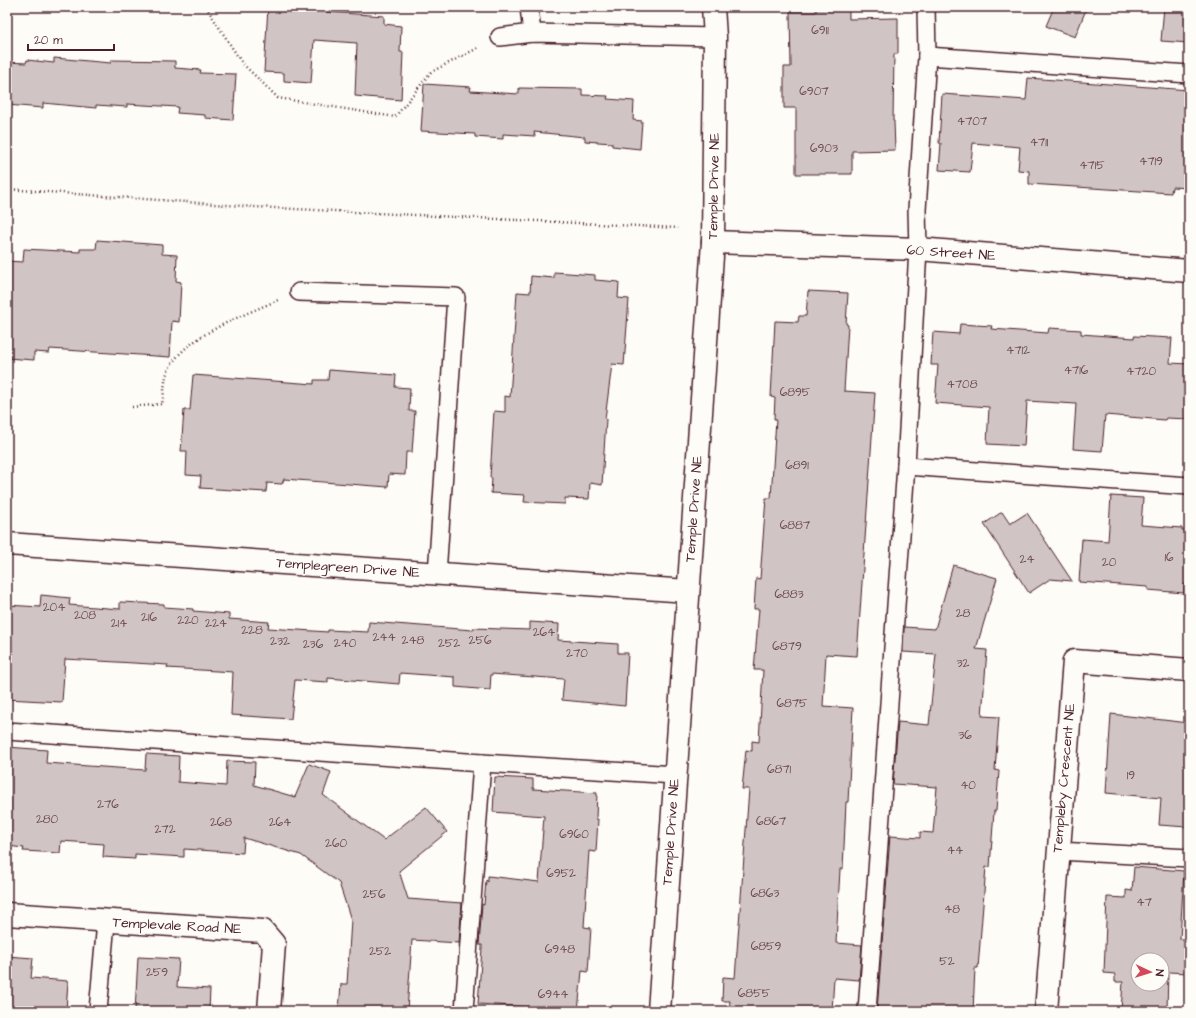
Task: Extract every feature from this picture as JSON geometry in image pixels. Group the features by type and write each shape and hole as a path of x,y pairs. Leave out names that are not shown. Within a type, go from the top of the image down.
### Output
{"street":[{"name":"Temple Drive NE","path":"659,1011 713,242 715,37 712,7"},
{"name":"60 Street NE","path":"713,242 918,250 1189,271"},
{"name":"Templegreen Drive NE","path":"7,544 688,592"},
{"name":"Templeby Crescent NE","path":"1046,1011 1074,661 1189,670"},
{"name":"Templevale Road NE","path":"7,914 106,922 263,931 274,944 269,1011"}],"lane":[{"path":"529,7 532,33"},
{"path":"867,1011 906,466 918,250 917,210 927,56 926,7"},
{"path":"500,37 532,33 715,37"},
{"path":"927,56 1189,74"},
{"path":"299,292 456,297 437,574"},
{"path":"906,466 1189,486"},
{"path":"7,731 676,775"},
{"path":"464,1011 482,763"},
{"path":"1058,851 1189,858"},
{"path":"98,1011 106,922"}],"path":[{"path":"206,7 242,63 278,98 395,117 431,72 500,37"},
{"path":"7,189 254,207 678,228"},
{"path":"132,407 162,404 166,375 177,356 201,336 226,323 299,292"}],"building":[{"path":"268,7 314,7 314,11 384,16 384,24 401,26 400,52 403,52 401,100 355,96 357,43 314,40 311,83 284,81 284,73 264,72"},
{"path":"816,7 849,7 849,19 898,18 898,54 894,54 893,121 895,150 852,151 852,174 796,174 796,108 784,108 784,67 791,67 790,12 816,12"},
{"path":"1054,7 1087,7 1075,37 1046,26"},
{"path":"1164,7 1189,8 1189,43 1161,41"},
{"path":"54,58 111,63 111,60 175,61 175,68 201,70 200,73 236,74 233,120 205,118 205,115 177,113 178,107 127,104 127,107 96,105 96,108 43,103 43,108 7,105 7,62 26,63 27,60 54,63"},
{"path":"1028,78 1189,90 1189,188 1172,187 1171,193 1029,184 1029,171 1018,170 1020,147 973,143 970,172 939,170 942,94 1026,100"},
{"path":"424,84 471,87 470,91 519,94 519,88 582,89 582,95 608,96 607,99 634,101 633,120 642,121 640,149 612,146 612,143 585,141 585,137 534,132 535,136 503,134 503,139 475,137 475,134 421,131"},
{"path":"97,240 162,245 162,254 177,255 176,281 181,282 179,322 172,321 170,357 50,349 49,353 34,352 34,360 7,358 7,261 23,262 24,249 80,252 80,249 96,249"},
{"path":"554,272 595,275 595,280 619,282 618,298 629,299 624,365 612,364 605,419 602,485 590,483 589,499 565,498 565,504 524,502 525,495 491,493 492,478 490,478 494,411 505,412 505,396 510,397 517,292 530,293 531,276 554,278"},
{"path":"808,291 848,293 846,324 848,325 844,391 875,393 857,656 826,654 823,706 853,708 848,802 846,802 843,869 840,869 836,943 862,945 859,980 834,978 832,1011 729,1011 730,1001 722,1001 723,977 735,978 749,789 742,789 746,750 752,751 752,741 759,742 763,670 754,670 759,609 754,609 756,578 760,579 766,498 771,498 776,419 774,419 775,398 771,397 775,321 798,322 799,316 806,316"},
{"path":"960,324 992,326 991,329 1048,333 1049,328 1081,330 1081,334 1134,338 1134,336 1172,338 1170,363 1189,364 1189,419 1166,418 1165,420 1105,415 1102,451 1073,449 1076,404 1027,401 1024,446 987,444 989,407 935,403 938,365 931,365 933,332 959,334"},
{"path":"329,370 396,375 395,387 410,388 409,411 415,411 412,452 406,452 405,475 389,474 388,487 284,479 282,484 267,483 266,492 200,488 201,476 186,475 187,451 181,451 184,410 190,410 193,375 314,384 314,380 328,380"},
{"path":"1111,496 1143,498 1141,525 1182,528 1182,530 1189,530 1189,584 1184,584 1184,593 1148,590 1148,587 1079,582 1082,539 1108,541"},
{"path":"1002,512 1010,524 1027,513 1072,581 1050,579 1029,593 984,524"},
{"path":"953,565 997,578 976,649 987,650 982,716 999,717 995,770 999,771 996,811 994,811 990,867 986,867 978,968 975,968 973,1011 877,1011 890,836 920,838 920,832 933,833 937,787 893,784 898,722 929,725 936,654 903,652 904,627 935,629"},
{"path":"41,595 70,598 69,605 120,609 120,602 164,604 164,607 229,614 229,619 269,622 268,628 328,632 328,630 368,632 369,622 473,630 473,628 530,630 530,622 559,624 558,640 618,644 618,653 628,653 625,706 562,700 564,679 491,674 490,690 455,687 455,677 400,673 399,684 328,678 328,682 295,680 291,719 231,715 233,672 167,668 168,665 65,659 62,702 7,699 7,605 40,607"},
{"path":"1111,714 1189,723 1189,799 1187,827 1159,825 1161,798 1106,793"},
{"path":"7,747 47,750 46,763 145,770 146,754 179,756 178,782 226,786 227,761 255,762 254,785 295,797 309,764 331,772 323,795 384,840 426,807 447,832 399,871 408,899 462,903 459,943 412,940 407,1011 339,1011 341,984 347,984 351,920 339,883 301,855 244,838 243,853 184,849 184,857 135,854 135,859 103,857 104,844 61,841 60,853 23,851 24,848 7,846"},
{"path":"495,777 533,779 533,789 597,793 596,819 598,819 596,852 589,851 584,927 591,928 588,972 582,971 578,1011 529,1011 530,1007 478,1004 482,948 482,945 479,945 482,904 484,905 486,880 488,882 488,876 539,882 544,816 493,812"},
{"path":"1134,867 1184,871 1180,939 1189,939 1189,973 1170,972 1170,952 1130,952 1130,992 1167,992 1167,1011 1121,1011 1123,982 1115,982 1115,974 1104,973 1107,897 1126,898 1126,890 1132,891"},
{"path":"7,956 33,958 31,978 68,981 66,1011 7,1008"},
{"path":"138,957 179,959 177,987 210,989 209,1011 135,1011"}]}
